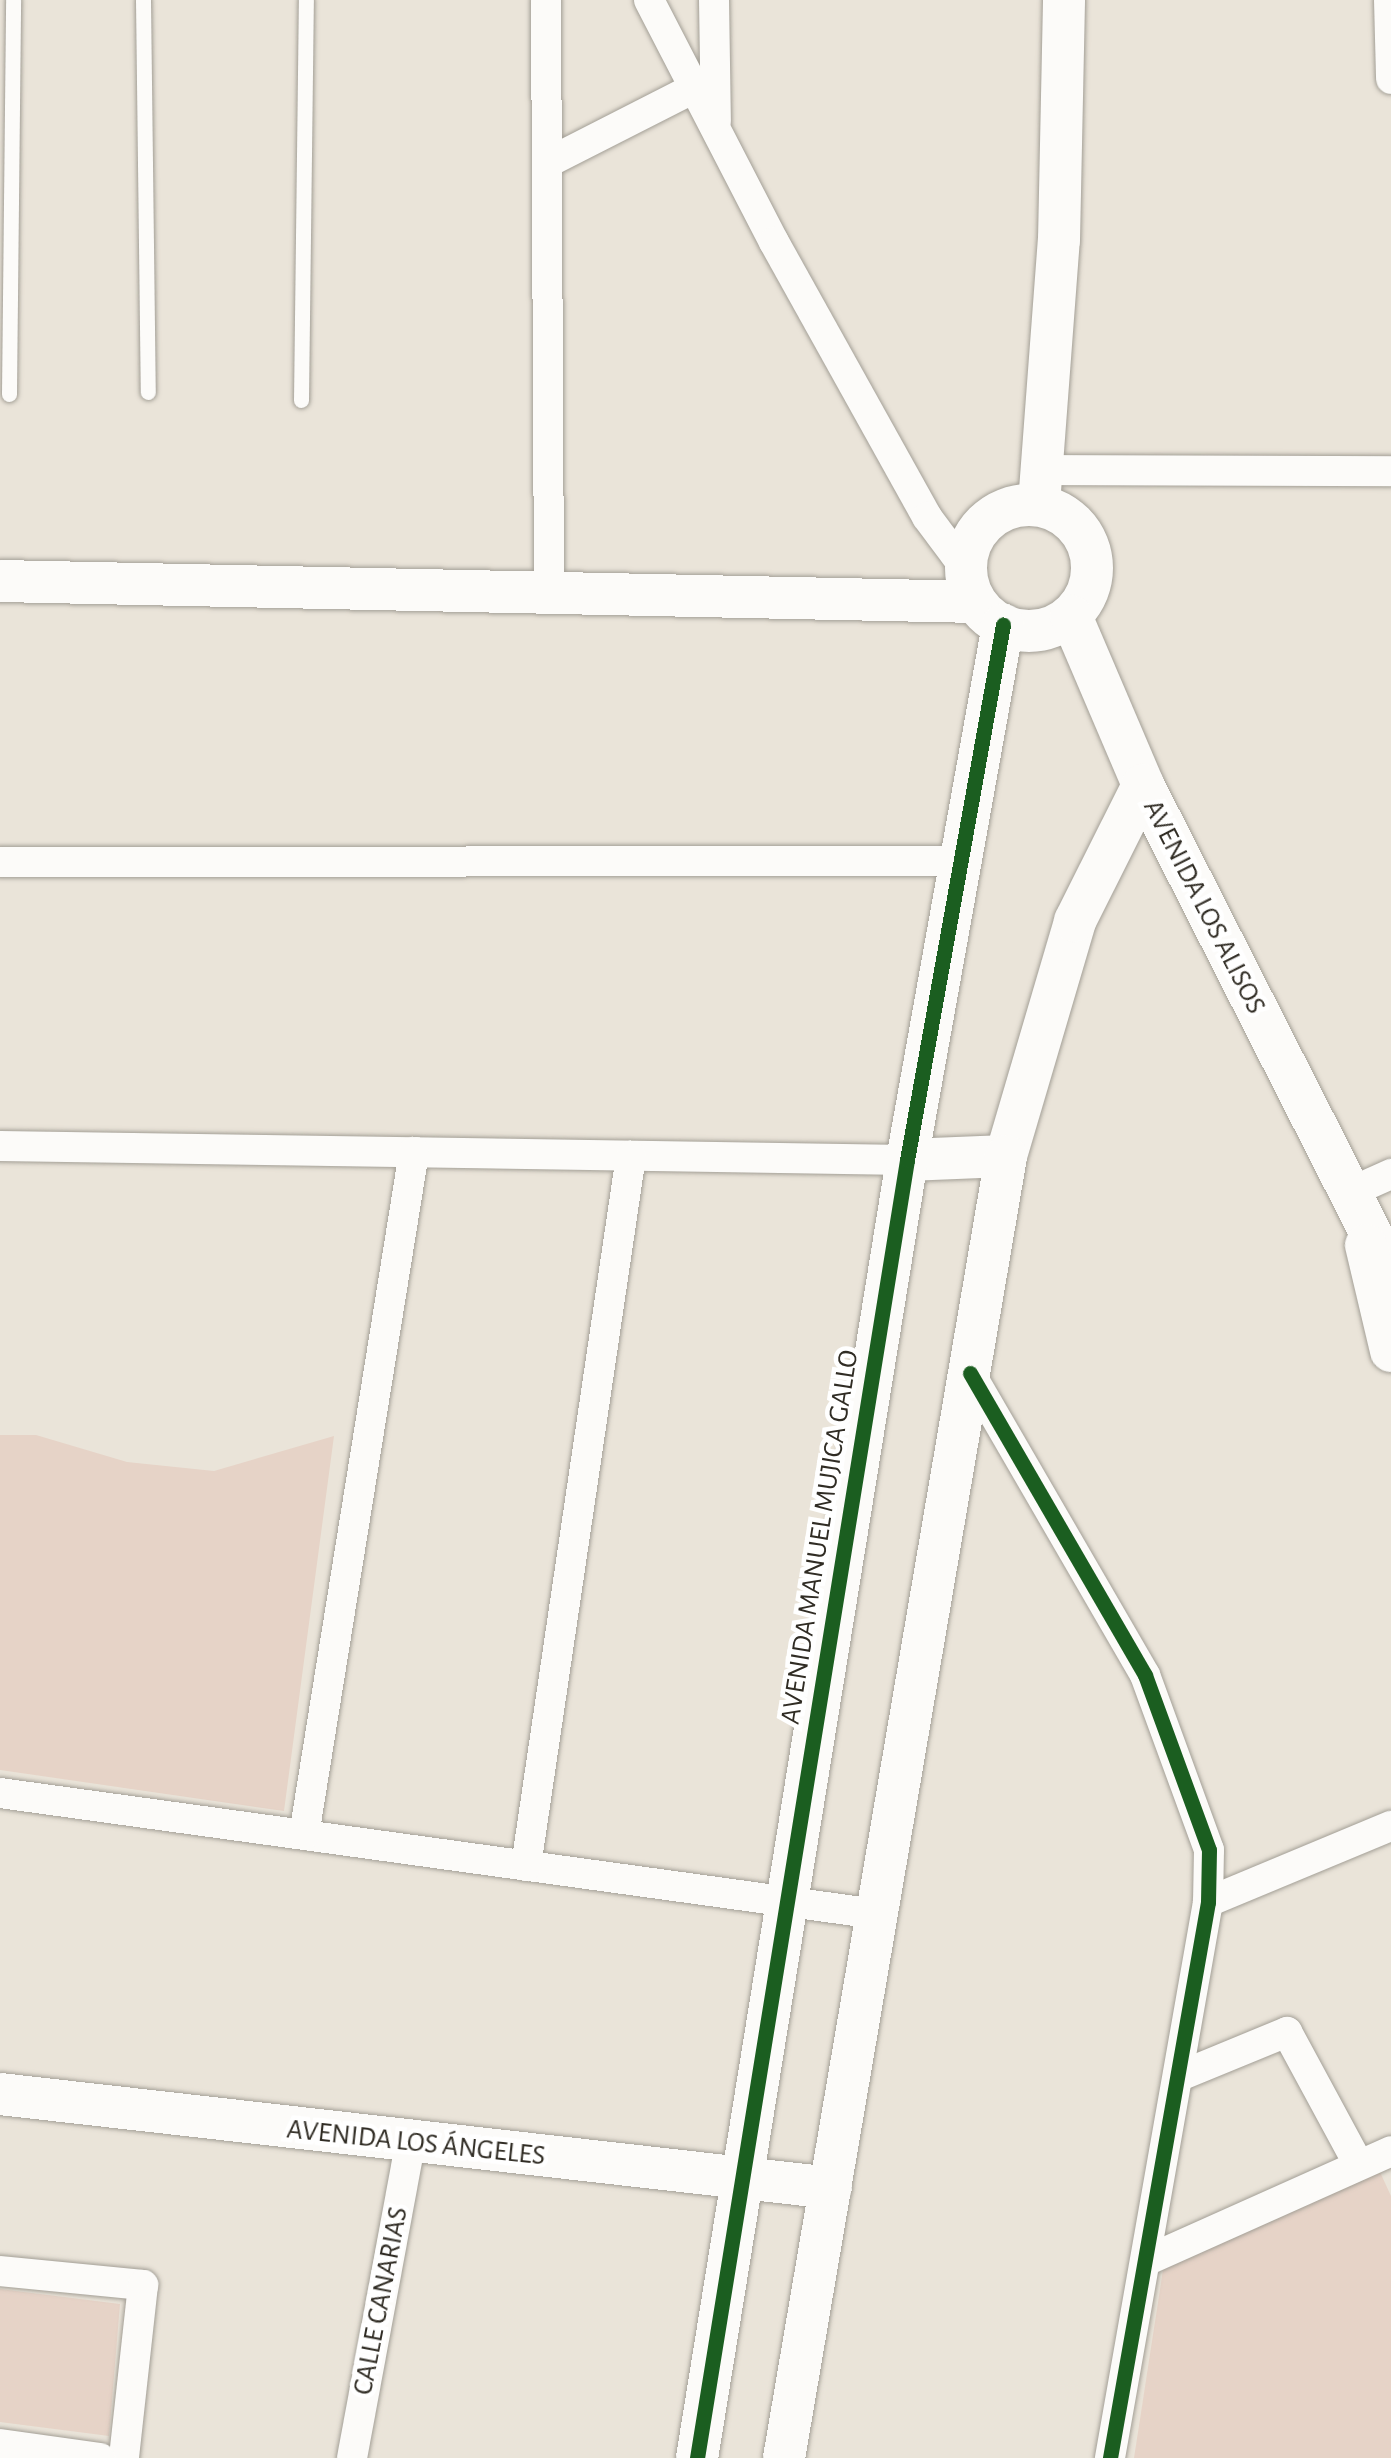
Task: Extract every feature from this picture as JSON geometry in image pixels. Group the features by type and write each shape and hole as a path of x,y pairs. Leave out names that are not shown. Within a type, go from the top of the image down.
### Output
{"street":[{"path":"546,0 549,593"},
{"path":"649,0 918,500 981,598 1038,631 1071,616 1092,580 1087,540 1041,487 1059,240 1064,0"},
{"path":"714,0 716,129"},
{"path":"1390,0 1391,79"},
{"path":"547,163 694,88"},
{"path":"981,598 969,546 996,513 1041,487 1391,471"},
{"path":"0,582 981,598"},
{"name":"AVENIDA MANUEL MUJICA GALLO","path":"697,2458 907,1160 961,861 981,598"},
{"name":"AVENIDA LOS ALISOS","path":"1071,616 1143,785 1310,1118 1372,1183 1391,1273"},
{"path":"784,2458 1006,1156 1074,921 1143,785"},
{"path":"0,862 961,861"},
{"path":"0,1146 907,1160 1006,1156"},
{"path":"304,1835 414,1152"},
{"path":"526,1866 631,1156"},
{"name":"AVENIDA LOS ALISOS","path":"1372,1183 1391,1351"},
{"path":"970,1373 1145,1675 1195,1800 1209,1850 1208,1902 1180,2076 1150,2259 1110,2458"},
{"path":"1,1800 304,1835 877,1914"},
{"path":"1208,1902 1391,1826"},
{"path":"1180,2076 1287,2032 1360,2165"},
{"name":"AVENIDA LOS ÁNGELES","path":"0,2094 410,2144 832,2188"},
{"name":"CALLE CANARIAS","path":"352,2458 410,2144"},
{"path":"1150,2259 1391,2151"},
{"path":"0,2271 143,2285 124,2458"},
{"path":"0,2444 100,2458"}],"lane":[{"path":"9,394 13,0"},
{"path":"143,0 148,392"},
{"path":"301,400 306,0"}],"shaded area":[{"path":"0,1435 36,1435 127,1462 214,1471 334,1436 284,1811 0,1770"},
{"path":"1380,2172 1391,2196 1391,2458 1134,2458 1163,2270"},
{"path":"0,2289 120,2304 109,2436 0,2422"}],"cycle path":[{"path":"697,2458 907,1160 1003,625"},
{"path":"970,1373 1145,1675 1209,1850 1208,1902 1110,2458"}]}
